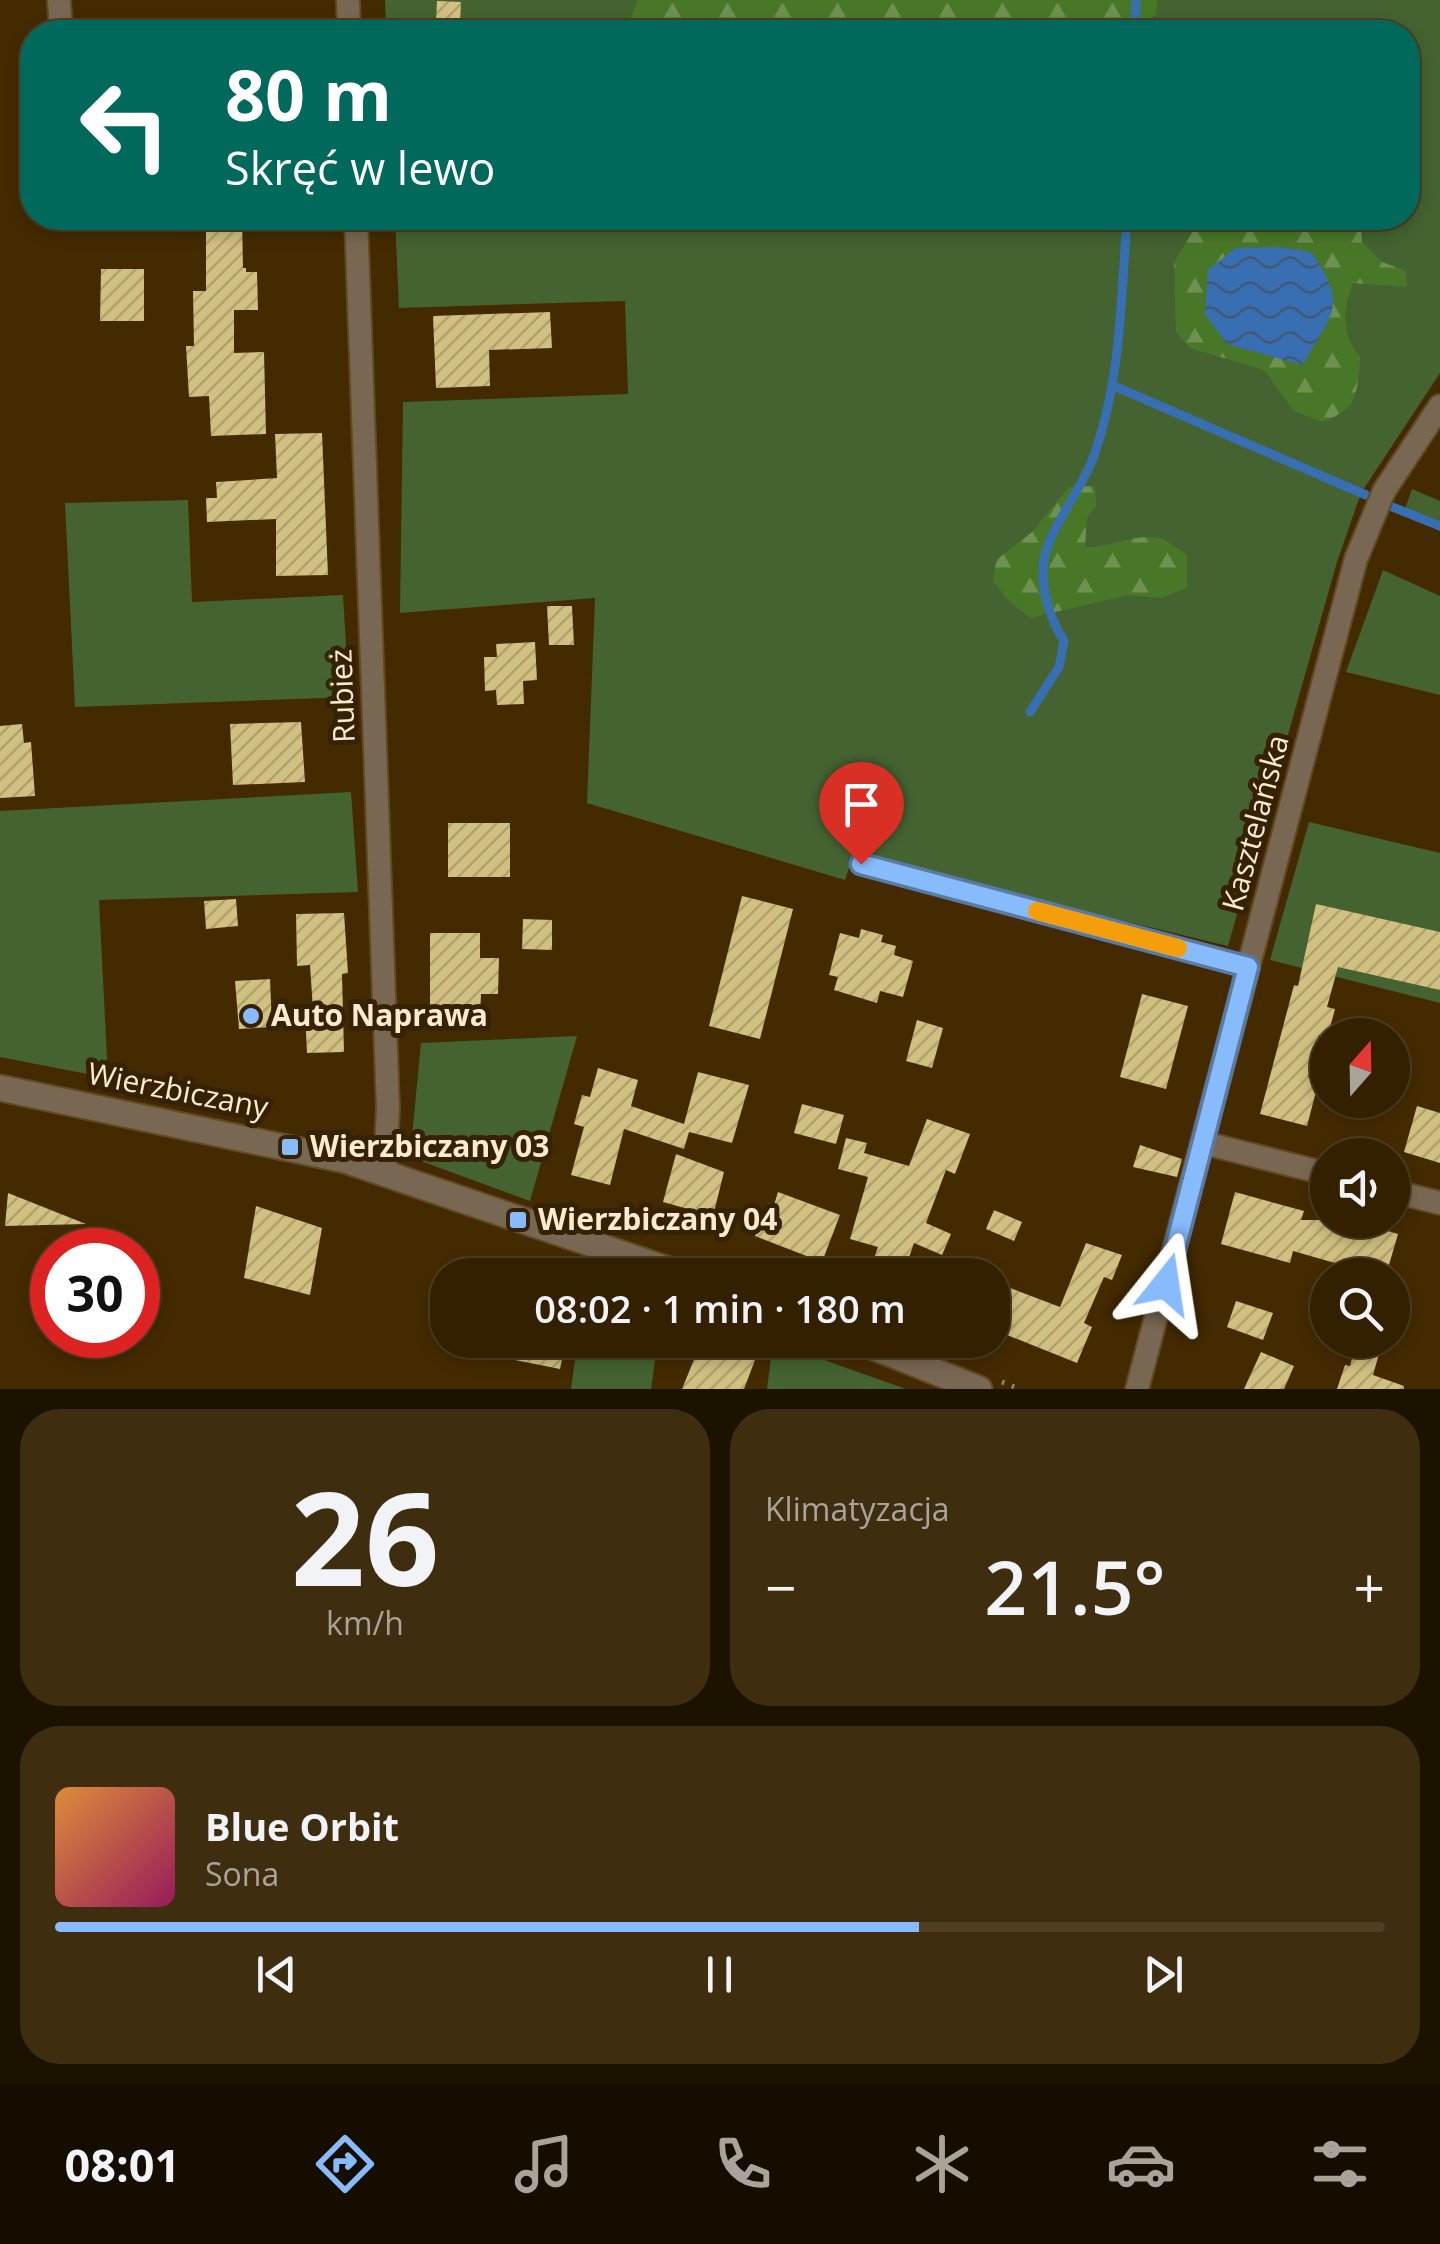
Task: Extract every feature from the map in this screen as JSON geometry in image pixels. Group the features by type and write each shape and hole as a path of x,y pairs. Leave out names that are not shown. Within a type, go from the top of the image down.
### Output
{"street":[{"name":"Rubież","path":"356,230 388,1108 385,1172"},
{"name":"Kasztelańska","path":"1137,1389 1356,559 1384,491 1440,406"},
{"name":"Wierzbiczany","path":"0,1088 290,1147 385,1172 635,1258"},
{"path":"1204,1142 1310,1169"},
{"path":"1410,1196 1440,1204"},
{"path":"901,1358 979,1389"}],"lane":[{"path":"861,864 1248,967"}],"green space":[{"path":"385,0 637,0 630,20 386,20"},
{"path":"637,0 1157,0 1156,15 1150,20 630,20"},
{"path":"1155,0 1440,0 1440,373 1361,493 1337,562 1228,946 853,856 845,880 587,803 595,598 400,613 403,402 628,394 625,301 399,308 396,230 1420,230 1420,20 1151,20"},
{"path":"1361,230 1362,242 1382,262 1406,271 1407,287 1353,283 1346,322 1349,340 1360,357 1350,405 1323,422 1294,411 1264,370 1190,348 1176,332 1174,263 1192,232"},
{"path":"1095,486 1096,505 1087,519 1085,547 1141,537 1162,539 1187,555 1187,588 1161,598 1128,595 1030,618 993,582 996,560 1032,532 1069,487"},
{"path":"1412,489 1440,501 1440,531 1403,515"},
{"path":"188,500 192,602 343,595 349,697 75,707 65,503"},
{"path":"1383,570 1440,596 1440,695 1346,672"},
{"path":"351,792 358,892 99,900 108,1078 0,1057 0,811"},
{"path":"1309,822 1440,853 1440,1003 1270,960"},
{"path":"577,1036 530,1201 410,1157 421,1043"},
{"path":"575,1358 655,1358 651,1389 571,1389"},
{"path":"771,1358 818,1358 906,1389 767,1389"}],"water":[{"path":"1279,247 1311,252 1333,298 1328,321 1303,365 1227,344 1205,314 1208,270 1236,248"}],"building":[{"path":"437,1 461,2 460,20 436,20"},
{"path":"206,230 242,230 243,268 246,272 257,272 258,310 234,310 234,353 264,352 266,434 211,436 209,396 189,397 186,346 194,346 193,291 206,291"},
{"path":"101,269 144,269 144,321 100,321"},
{"path":"550,312 552,348 489,350 490,386 436,388 433,316"},
{"path":"322,433 328,575 276,576 276,519 207,522 206,498 217,498 216,482 277,478 275,434"},
{"path":"547,606 572,606 574,645 549,645"},
{"path":"535,642 537,680 523,681 524,704 497,705 496,690 485,691 484,657 497,657 496,644"},
{"path":"301,722 305,782 233,785 230,724"},
{"path":"22,724 24,743 31,742 35,796 0,798 0,726"},
{"path":"448,823 510,823 510,877 448,877"},
{"path":"742,896 793,909 760,1039 709,1026"},
{"path":"236,899 238,926 206,929 204,901"},
{"path":"1316,904 1440,932 1440,990 1338,967 1327,1007 1335,1009 1333,1018 1310,1018 1307,1126 1260,1114 1294,985 1298,986"},
{"path":"344,913 348,973 342,974 344,1052 307,1053 305,1011 313,1010 310,965 297,966 296,914"},
{"path":"523,919 552,920 552,950 522,949"},
{"path":"861,929 883,935 881,942 896,946 894,955 913,961 903,997 880,991 877,1003 834,990 838,977 829,975 840,933 859,938"},
{"path":"430,933 480,933 480,958 499,958 498,994 481,994 480,1016 430,1016"},
{"path":"270,979 272,1027 239,1029 235,981"},
{"path":"1142,994 1188,1006 1166,1089 1120,1077"},
{"path":"917,1020 943,1028 932,1068 906,1061"},
{"path":"598,1068 638,1080 631,1106 684,1124 698,1072 749,1085 732,1143 689,1132 684,1149 624,1129 610,1185 571,1175 584,1127 574,1124 582,1095 590,1097"},
{"path":"802,1104 844,1115 836,1144 794,1133"},
{"path":"1417,1106 1440,1113 1440,1163 1410,1154 1408,1138"},
{"path":"927,1119 970,1134 955,1174 946,1170 926,1223 951,1234 942,1255 914,1243 909,1258 874,1258 878,1247 850,1239 868,1177 838,1169 846,1138 867,1143 864,1153 909,1166"},
{"path":"1140,1145 1182,1159 1177,1177 1133,1167"},
{"path":"676,1154 724,1172 713,1216 663,1202"},
{"path":"778,1192 840,1215 824,1258 812,1258 755,1236 768,1203 774,1205"},
{"path":"1235,1192 1304,1211 1301,1220 1310,1220 1310,1238 1397,1238 1391,1258 1318,1258 1293,1251 1290,1263 1221,1244"},
{"path":"8,1193 86,1224 5,1226"},
{"path":"256,1206 322,1228 310,1295 244,1278"},
{"path":"994,1210 1022,1222 1014,1241 986,1229"},
{"path":"1086,1243 1122,1255 1112,1280 1104,1277 1084,1323 1092,1327 1077,1363 1010,1336 1010,1288 1060,1307"},
{"path":"1236,1301 1273,1313 1263,1340 1227,1327"},
{"path":"1261,1352 1294,1366 1284,1389 1244,1389"},
{"path":"510,1358 562,1358 560,1369"},
{"path":"695,1358 755,1360 744,1389 682,1389"},
{"path":"1352,1358 1378,1358 1373,1375 1404,1389 1337,1389 1345,1365 1350,1366"}],"waterway":[{"path":"1135,20 1136,0"},
{"path":"1030,712 1059,667 1064,641 1051,616 1043,569 1056,527 1087,471 1102,429 1118,340 1126,230"},
{"path":"1114,386 1366,495"},
{"path":"1390,506 1440,526"}],"slow traffic":[{"path":"1037,911 1178,948"}],"place":[{"name":"Auto Naprawa","path":"251,1016"},
{"name":"Wierzbiczany 03","path":"290,1147"},
{"name":"Wierzbiczany 04","path":"518,1220"}],"route":[{"path":"861,864 1248,967 1166,1284"}]}
